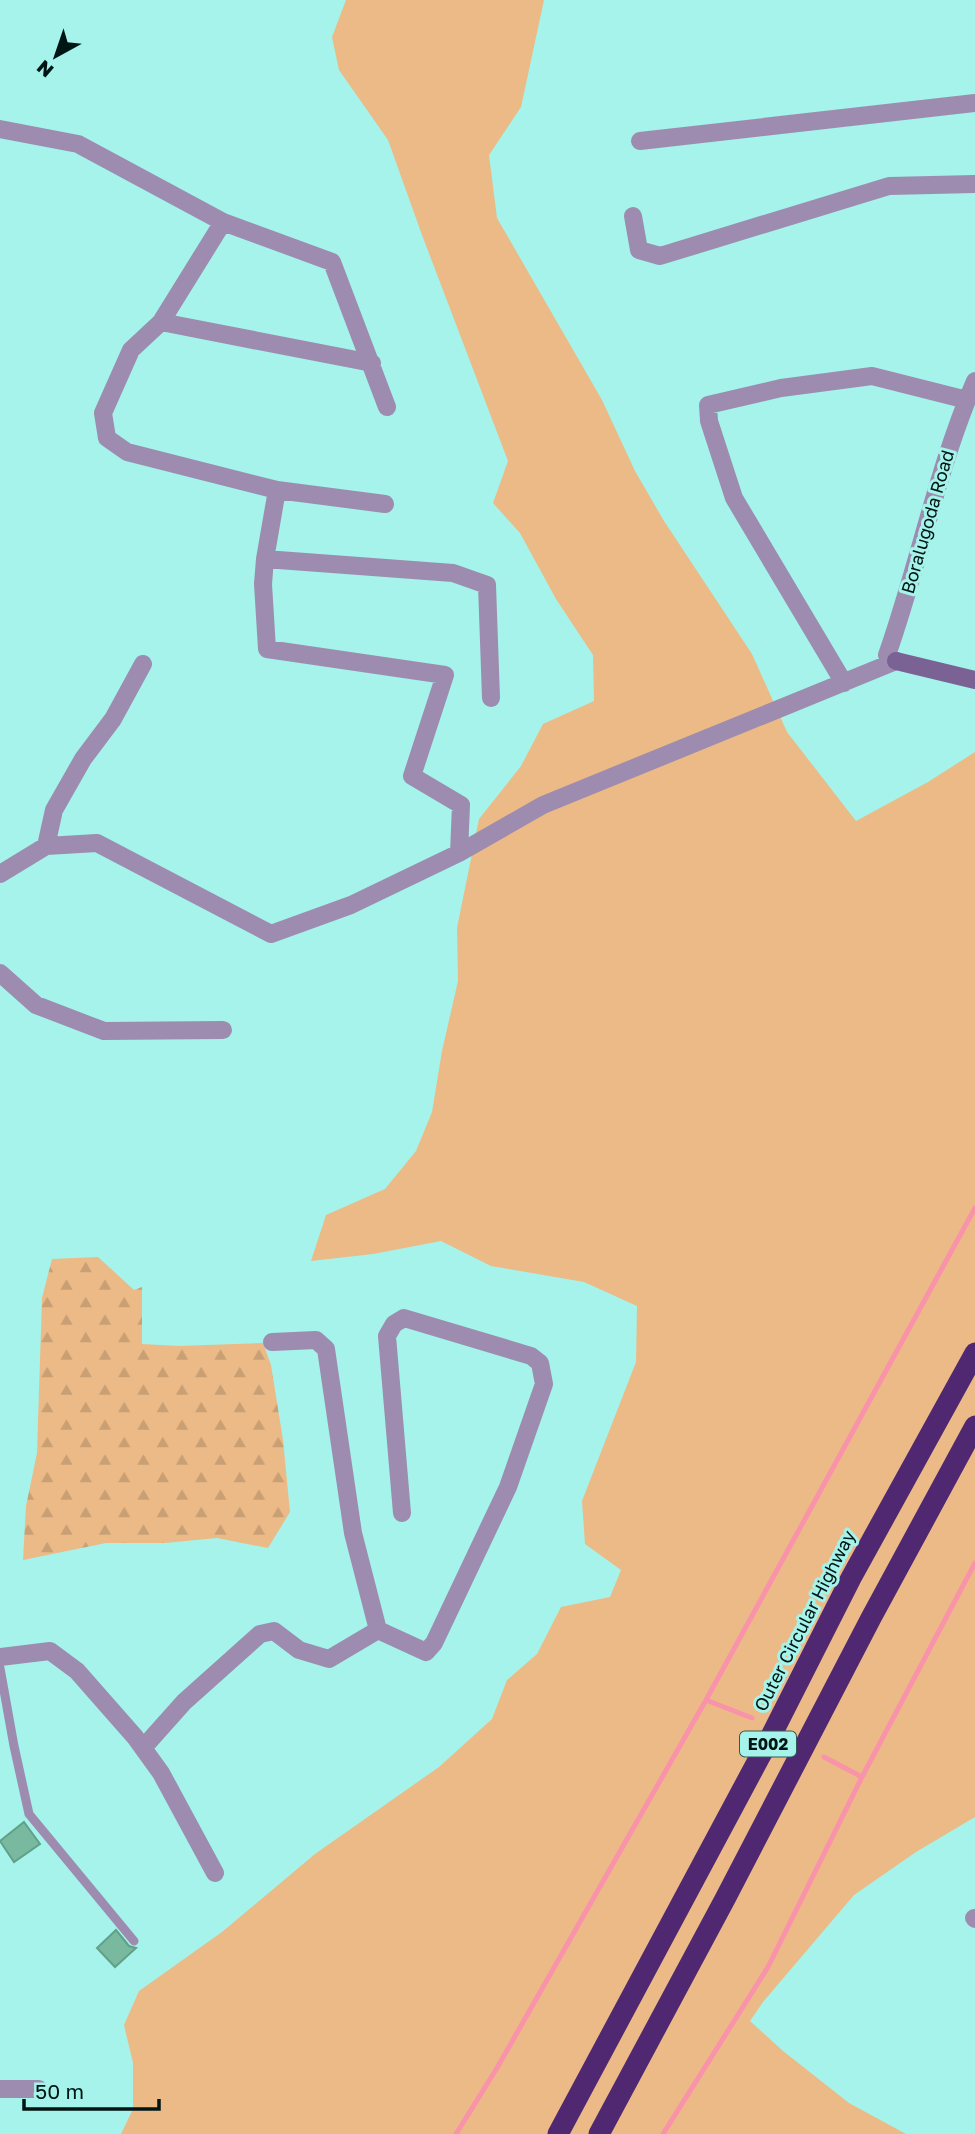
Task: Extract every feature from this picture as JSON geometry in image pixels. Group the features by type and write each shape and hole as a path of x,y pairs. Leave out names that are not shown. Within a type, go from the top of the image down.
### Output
{"highway":[{"name":"Outer Circular Highway","path":"558,2134 752,1773 851,1578 975,1353"},
{"name":"E002","path":"599,2134 975,1426"}],"street":[{"path":"640,141 975,103"},
{"path":"0,129 78,144 223,222 332,262 387,407"},
{"path":"633,216 639,250 660,256 889,186 975,184"},
{"path":"223,222 161,322 131,350 103,413 107,438 127,452 277,490 385,504"},
{"path":"161,322 372,363"},
{"path":"844,683 734,498 709,421 708,405 781,388 872,376 967,400"},
{"name":"Boralugoda Road","path":"896,661 887,655 944,462 975,381"},
{"path":"277,490 262,584 267,649 444,675 412,776 461,805 459,853"},
{"path":"265,559 453,573 487,585 491,698"},
{"path":"0,874 46,846 97,843 271,934 351,905 459,853 543,805 896,661 975,680"},
{"path":"46,846 54,810 83,759 113,719 143,664"},
{"path":"0,974 36,1005 104,1031 223,1030"},
{"path":"378,1630 426,1652 434,1643 508,1487 544,1384 540,1363 531,1356 404,1318 394,1324 387,1336 402,1513"},
{"path":"272,1342 316,1340 326,1349 353,1533 378,1630"},
{"path":"143,1748 184,1702 260,1634 274,1631 299,1650 329,1658 378,1630"},
{"path":"0,1657 50,1651 78,1671 161,1773 215,1873"},
{"path":"0,2089 39,2088"}],"lane":[{"path":"0,1668 29,1814 134,1941"}],"green space":[{"path":"346,0 544,0 521,107 489,155 497,218 602,400 635,471 664,521 752,654 787,732 856,821 928,782 975,752 975,1817 916,1852 854,1895 750,2021 849,2103 906,2134 121,2134 133,2109 133,2063 124,2025 139,1991 222,1932 315,1854 439,1767 492,1719 507,1680 537,1654 561,1607 610,1597 621,1570 585,1544 582,1501 636,1362 637,1306 584,1282 491,1266 441,1241 373,1254 311,1261 326,1215 385,1189 416,1151 432,1112 458,981 457,928 479,819 521,766 543,724 594,701 593,655 556,599 520,533 493,503 508,461 388,140 339,70 332,37"},
{"path":"98,1257 134,1290 142,1287 142,1344 179,1346 263,1343 271,1365 283,1440 290,1512 268,1548 217,1538 165,1543 106,1543 23,1560 26,1506 37,1453 42,1298 52,1259"}],"building":[{"path":"24,1822 40,1844 14,1862 0,1841"},
{"path":"116,1930 129,1946 136,1948 115,1967 97,1948"}],"waterway":[{"path":"456,2134 497,2068 706,1700 975,1208"},
{"path":"663,2134 768,1967 862,1777 975,1563"},
{"path":"706,1700 752,1718"},
{"path":"824,1757 862,1777"}]}
